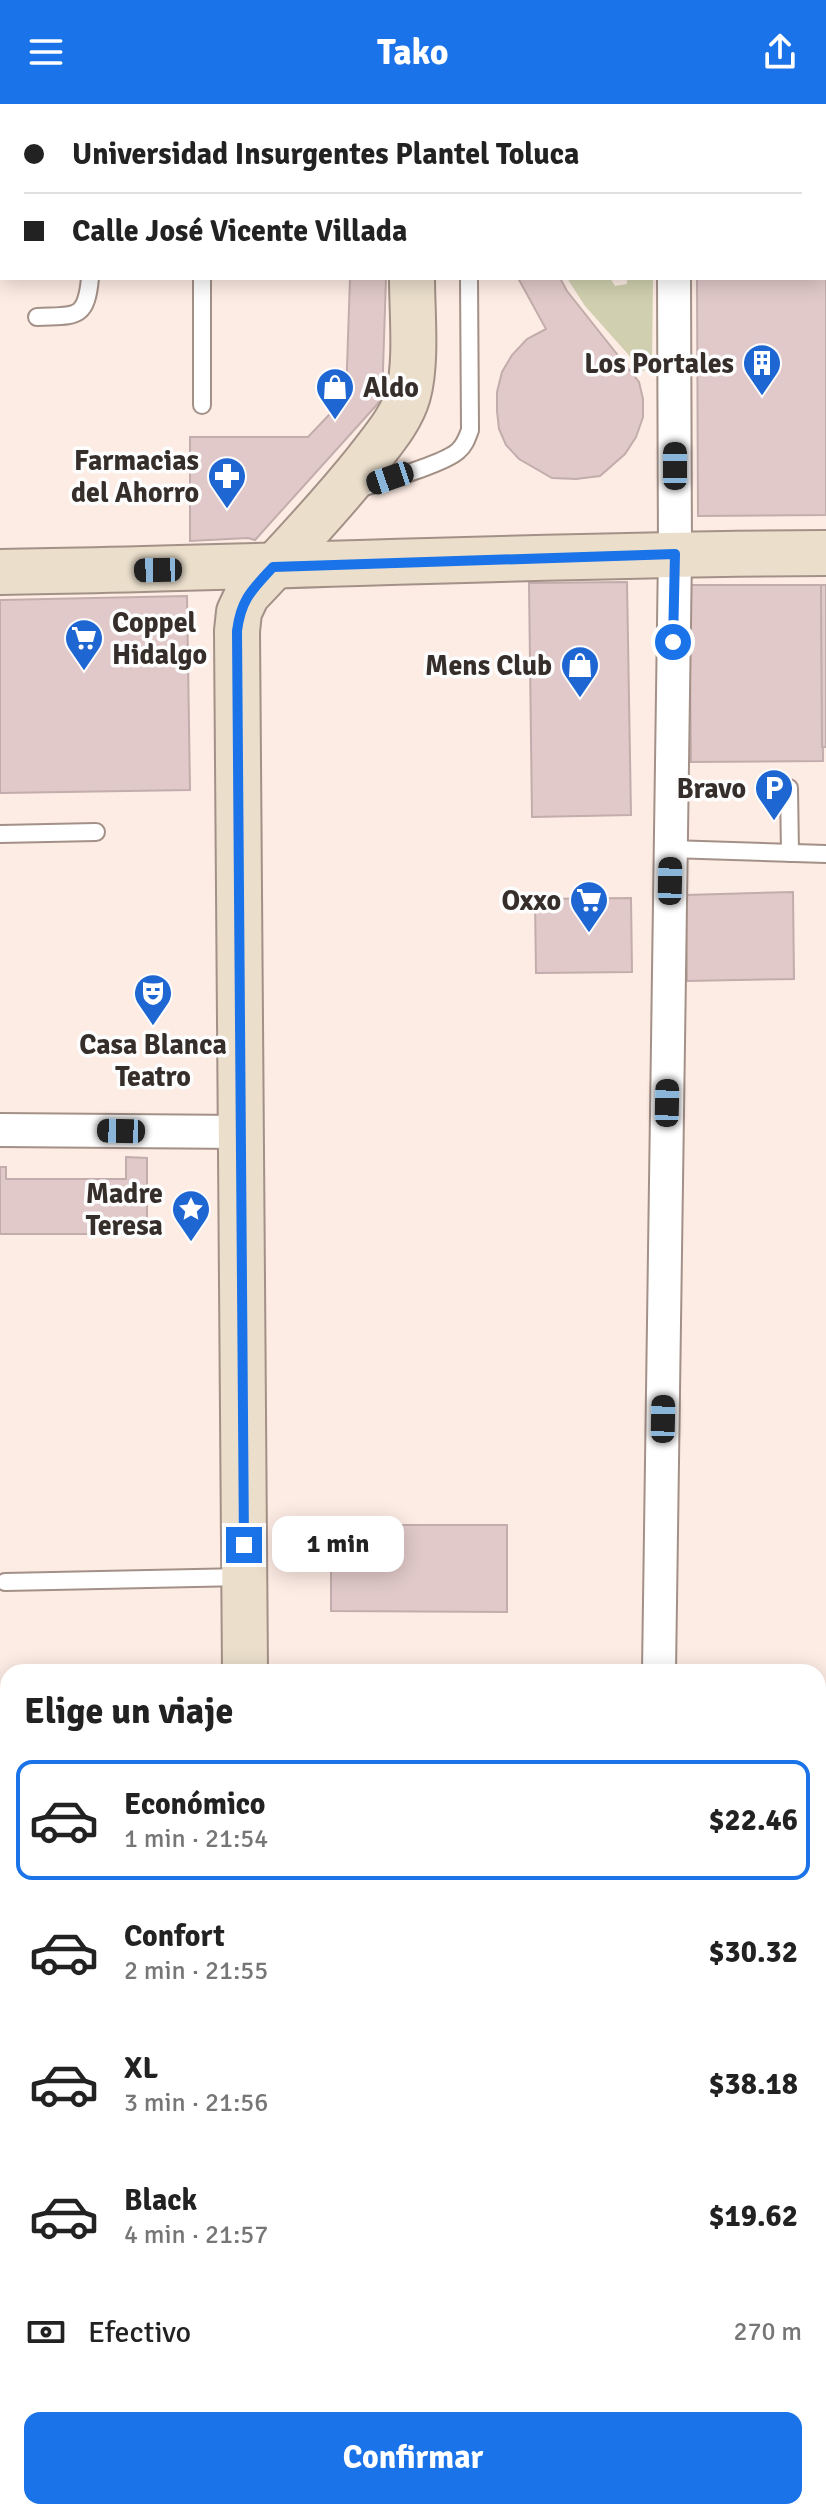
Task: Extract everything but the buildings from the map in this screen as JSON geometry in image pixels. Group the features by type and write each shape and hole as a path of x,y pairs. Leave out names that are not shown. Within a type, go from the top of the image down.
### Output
{"main road":[{"path":"245,1664 239,612 247,595 338,497 391,430 403,409 409,393 412,364 412,280"},
{"path":"0,572 675,554 826,553"}],"street":[{"path":"659,1664 675,554 674,280"},
{"path":"0,1130 242,1132"}],"lane":[{"path":"37,317 74,315 87,303 90,280"},
{"path":"202,280 202,405"},
{"path":"338,497 457,453 466,442 470,430 469,280"},
{"path":"789,788 790,853"},
{"path":"0,834 96,832"},
{"path":"670,849 826,854"},
{"path":"5,1582 244,1577"}],"green space":[{"path":"568,280 611,280 615,286 627,284 627,280 653,280 652,366 643,371 585,306"}],"place":[{"name":"Los Portales","path":"762,397"},
{"name":"Aldo","path":"335,421"},
{"name":"Farmacias del Ahorro","path":"227,510"},
{"name":"Coppel Hidalgo","path":"84,672"},
{"name":"Mens Club","path":"580,699"},
{"name":"Bravo","path":"774,822"},
{"name":"Oxxo","path":"589,934"},
{"name":"Casa Blanca Teatro","path":"153,1027"},
{"name":"Madre Teresa","path":"191,1243"}],"route":[{"path":"244,1545 237,631 239,612 247,595 273,567 675,554 673,642"}]}
